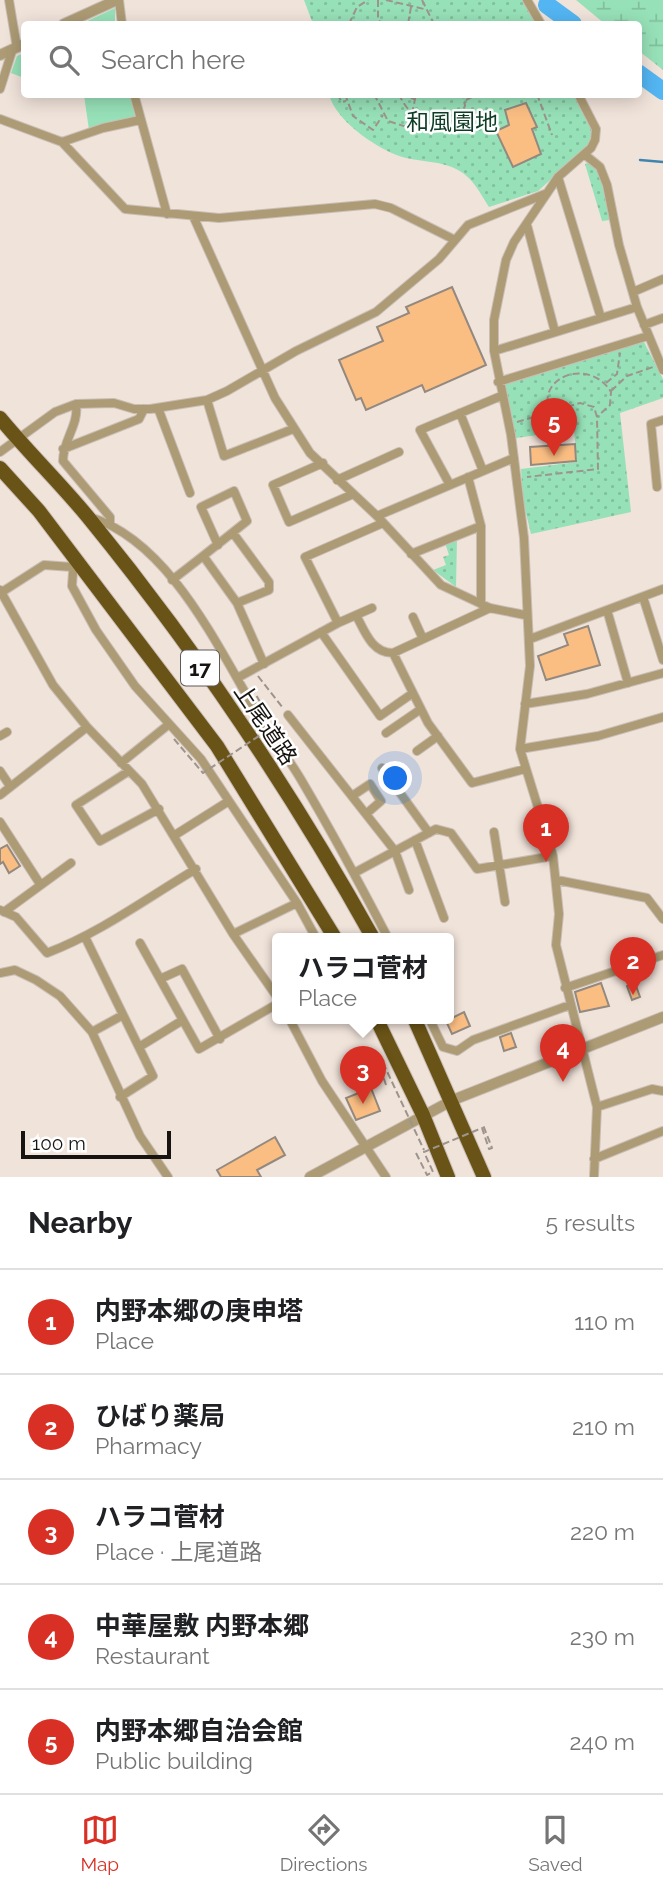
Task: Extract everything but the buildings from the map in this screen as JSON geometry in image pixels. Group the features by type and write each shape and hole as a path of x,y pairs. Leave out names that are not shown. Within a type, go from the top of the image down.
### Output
{"highway":[{"name":"上尾道路","path":"0,418 87,516 186,647 298,811 370,933"},
{"name":"17","path":"0,468 39,511 73,563 155,660 217,746 273,833 332,933"},
{"path":"379,1024 423,1115 448,1177"},
{"path":"417,1024 453,1100 484,1177"}],"street":[{"path":"0,89 18,48 9,0"},
{"path":"69,21 98,4 118,0 122,21"},
{"path":"527,0 539,21"},
{"path":"0,55 18,48"},
{"path":"135,98 167,214"},
{"path":"580,98 596,129 591,148 558,177 545,194 506,260 494,320 494,351 498,382 509,424 524,538 525,615 530,639 530,666 520,749 553,856 559,914 556,945 597,1107 594,1177"},
{"path":"0,119 62,142 125,209 194,218 375,204 402,213 453,239"},
{"path":"62,142 103,128 140,120"},
{"path":"584,153 600,167 607,185 637,307 648,336 660,356 662,368"},
{"path":"558,177 601,318"},
{"path":"0,452 55,412 76,404 114,403 144,409 207,400 376,312 439,259 453,239 468,225 545,194"},
{"path":"194,218 262,370 293,429 310,453 323,463 351,495 380,519 441,585 490,608 525,615"},
{"path":"527,225 555,332"},
{"path":"633,292 663,279"},
{"path":"494,351 637,307"},
{"path":"644,325 663,318"},
{"path":"498,382 648,336"},
{"path":"450,485 420,430 501,396"},
{"path":"207,400 224,456 293,429"},
{"path":"76,404 78,418 63,449 63,461 110,517 110,523"},
{"path":"158,408 190,493"},
{"path":"63,449 139,419 144,409"},
{"path":"460,413 483,471"},
{"path":"657,486 651,424 663,420"},
{"path":"337,480 399,452"},
{"path":"338,623 305,557 450,485 514,458"},
{"path":"323,463 273,485 289,523 351,495"},
{"path":"468,477 481,526 481,604"},
{"path":"172,580 204,557 247,521 234,491 201,508 218,545"},
{"path":"87,516 110,523 141,546 172,580 223,649 354,873 385,933"},
{"path":"411,554 481,526"},
{"path":"233,533 269,582 269,590 237,603"},
{"path":"204,557 237,603 264,664"},
{"path":"272,990 233,934 159,809 53,685 1,591 44,565 73,563 72,586 81,605 135,686 201,759 297,903 313,933"},
{"path":"530,639 663,589"},
{"path":"643,597 663,660"},
{"path":"239,677 338,623 372,608"},
{"path":"356,615 373,646 382,653 393,653 490,608"},
{"path":"607,610 628,683"},
{"path":"413,617 424,639"},
{"path":"321,632 380,716 413,693"},
{"path":"393,653 421,709 472,783 526,769"},
{"path":"525,704 587,694 663,673"},
{"path":"386,733 421,709"},
{"path":"288,715 394,851 409,890"},
{"path":"520,749 598,736 663,717"},
{"path":"121,762 168,725"},
{"path":"0,794 87,727"},
{"path":"417,751 438,736"},
{"path":"382,768 429,833"},
{"path":"0,771 10,786"},
{"path":"129,771 76,805 100,841 159,809"},
{"path":"352,796 370,784 381,801 366,814"},
{"path":"175,835 229,801"},
{"path":"0,822 40,884"},
{"path":"354,873 436,829 451,833 477,869 553,856"},
{"path":"494,832 505,902"},
{"path":"415,840 444,918"},
{"path":"2,911 71,863"},
{"path":"2,911 16,917 47,953 86,939 124,911 196,869"},
{"path":"557,880 647,898 663,919"},
{"path":"233,934 297,903"},
{"path":"86,939 153,1076 120,1097"},
{"path":"140,943 199,1049 272,1007"},
{"path":"565,988 663,955"},
{"path":"160,979 182,969 220,1038"},
{"path":"0,973 15,970 36,980 60,996 92,1032 140,1136 168,1177"},
{"path":"432,1024 443,1047 457,1051 472,1040 570,1005"},
{"path":"92,1032 123,1015"},
{"path":"316,1175 453,1100 663,1017"},
{"path":"139,1047 183,1020"},
{"path":"292,1024 322,1081 386,1177"},
{"path":"597,1107 652,1089 663,1091"},
{"path":"594,1159 663,1131"}],"path":[{"path":"350,21 357,7 368,0"},
{"path":"378,0 378,21"},
{"path":"386,0 424,9"},
{"path":"422,0 424,9 433,21"},
{"path":"408,21 411,6"},
{"path":"340,98 342,102 347,101"},
{"path":"346,98 353,116 373,130 383,115"},
{"path":"376,98 383,115 401,127 407,127 419,120"},
{"path":"401,98 403,107 419,120 447,123 458,117 465,100 469,98"},
{"path":"412,98 415,99 412,114"},
{"path":"538,98 552,135"},
{"path":"606,383 619,369 619,345"},
{"path":"597,417 610,405 611,392 620,380 639,370 662,368"},
{"path":"550,414 547,397 557,382 565,376 586,372 606,383 611,392"},
{"path":"509,424 580,403 594,407 597,417 598,469 515,479"},
{"path":"254,670 288,715"},
{"path":"174,739 203,773 274,726 252,688"},
{"path":"386,1085 380,1067 384,1065 433,1172 427,1175 416,1153"},
{"path":"424,1152 482,1128 489,1149 492,1147 483,1125"}],"green space":[{"path":"304,0 523,0 534,21 312,21"},
{"path":"576,0 663,0 663,70 642,53 642,21 601,21"},
{"path":"115,8 115,21 87,21"},
{"path":"21,54 21,77 11,73 17,56"},
{"path":"84,98 131,98 135,116 133,120 89,130"},
{"name":"和風園地","path":"330,98 576,98 593,129 591,143 538,191 489,207 463,173 439,163 406,158 384,149 360,134 333,105"},
{"path":"591,162 600,175 610,220 602,221 585,164"},
{"path":"644,342 663,379 663,398 620,413 631,512 531,534 523,501 521,469 577,462 574,430 516,438 503,383"},
{"path":"457,539 456,587 433,570 446,565 443,557 449,555 445,543"}],"waterway":[{"path":"547,5 569,21"},
{"path":"642,76 663,91"},
{"path":"640,160 663,162"}],"place":[{"name":"内野本郷自治会館","path":"554,456"},
{"name":"内野本郷の庚申塔","path":"546,862"},
{"name":"ひばり薬局","path":"633,995"},
{"name":"中華屋敷 内野本郷","path":"563,1082"},
{"name":"ハラコ菅材","path":"363,1104"}]}
